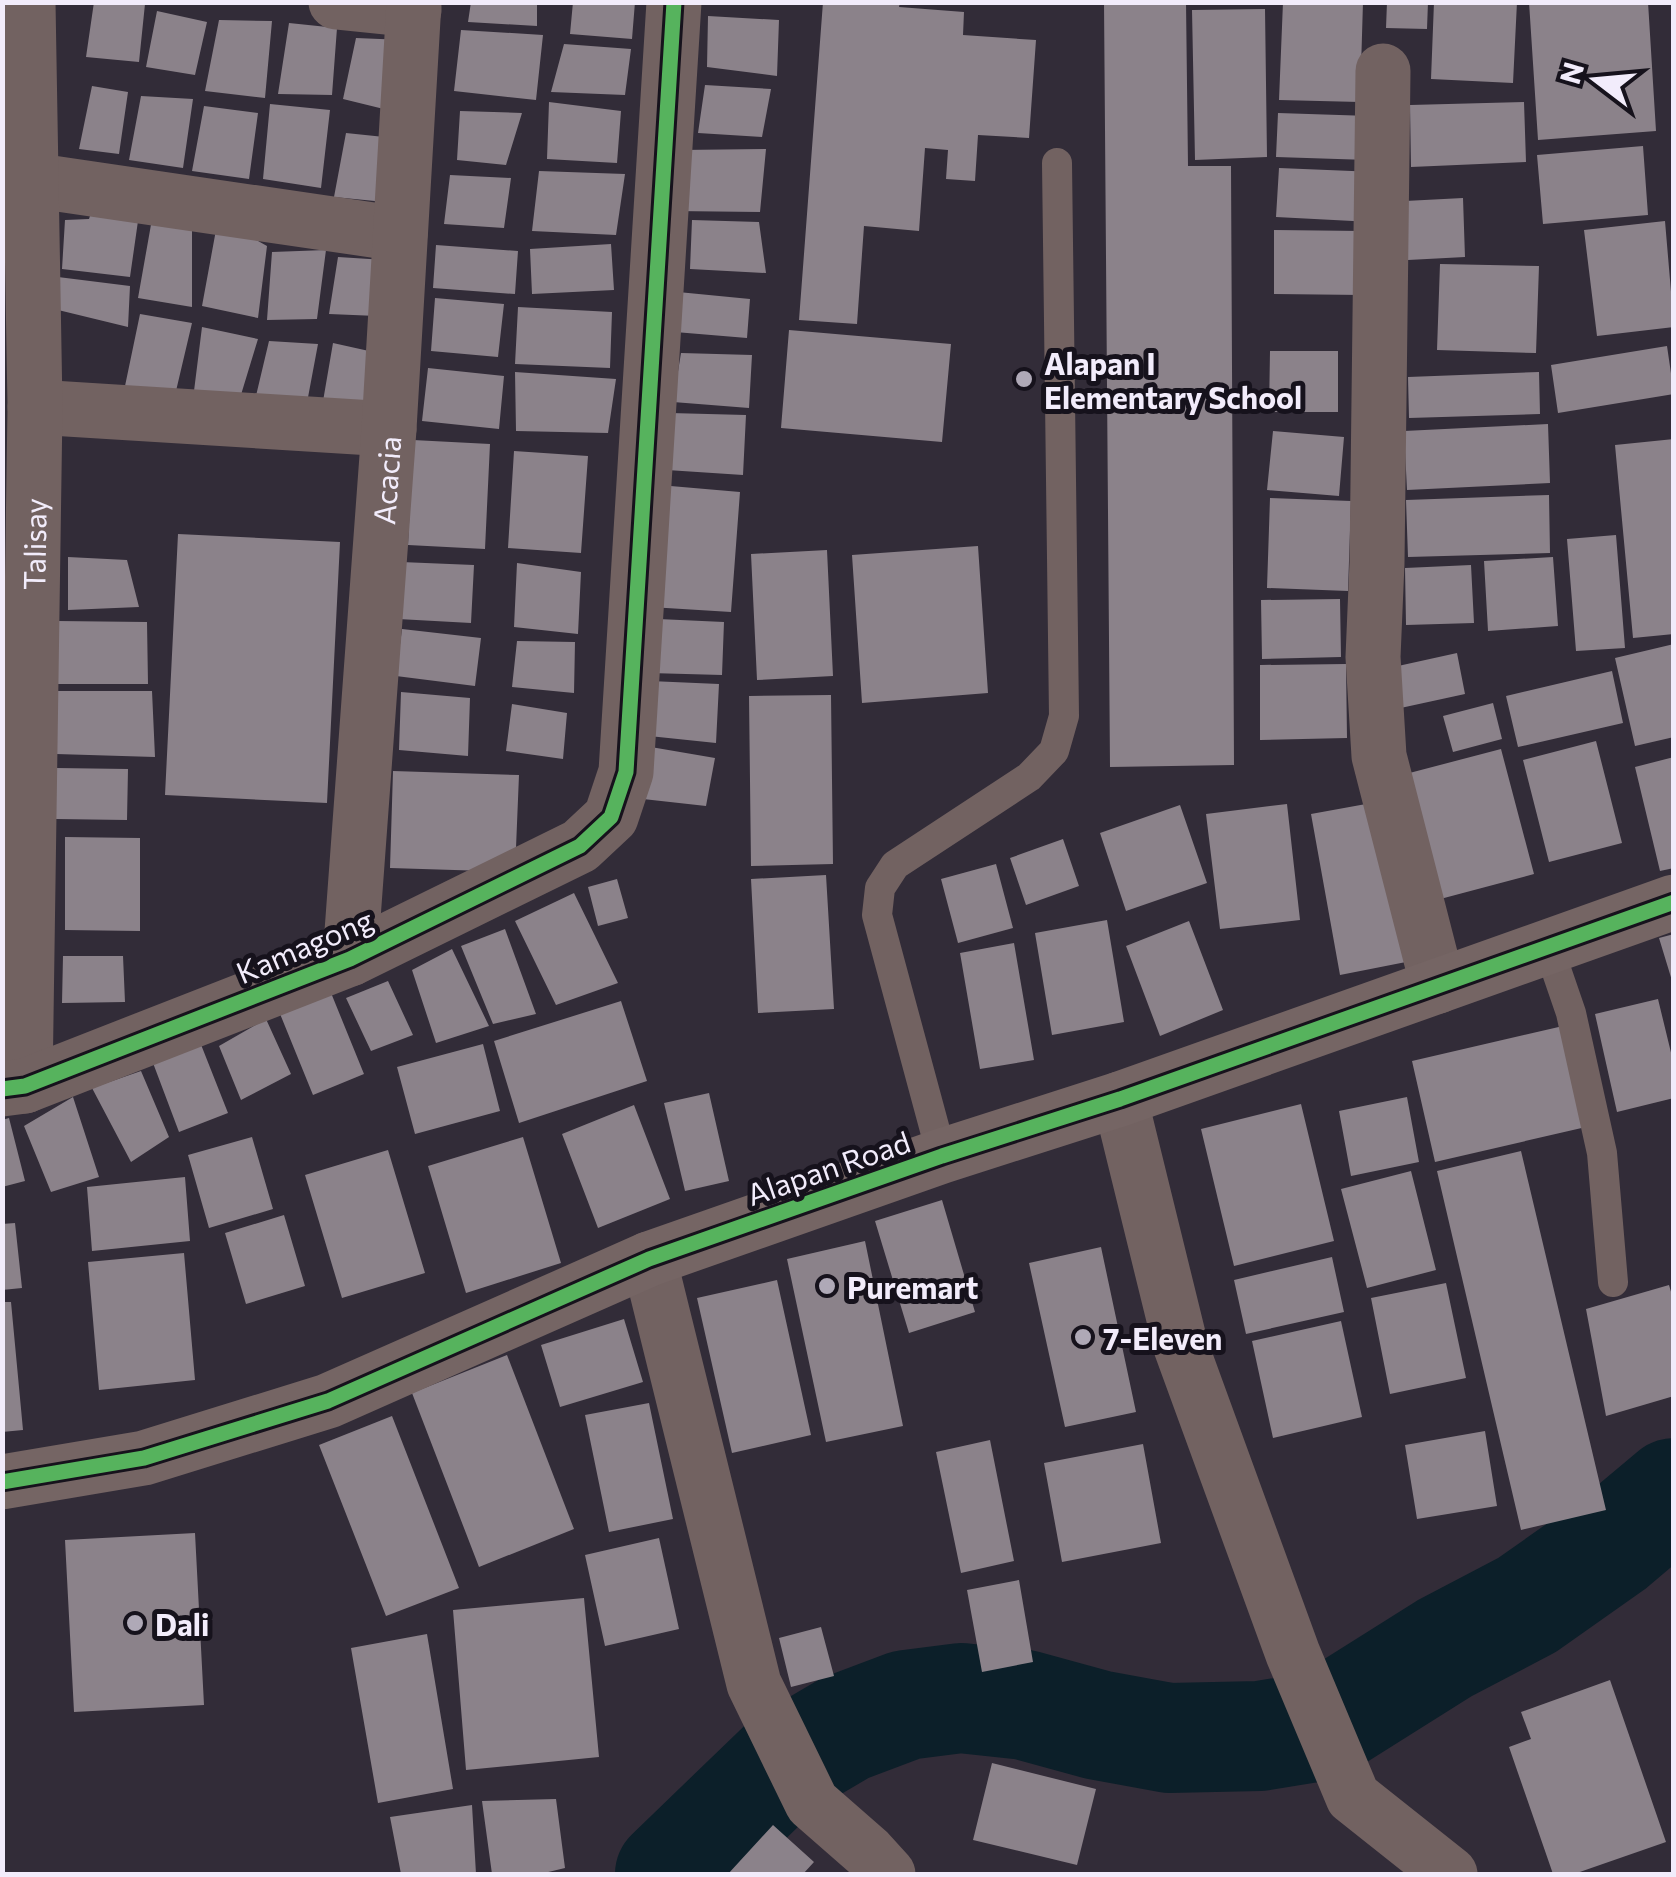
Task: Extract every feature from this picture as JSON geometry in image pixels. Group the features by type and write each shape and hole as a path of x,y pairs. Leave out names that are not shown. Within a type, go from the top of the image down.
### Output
{"street":[{"name":"Talisay","path":"14,1088 35,408 28,2"},
{"path":"336,2 414,6"},
{"name":"Kamagong","path":"14,1088 350,959 580,846 611,817 626,772 674,2"},
{"name":"Acacia","path":"350,959 389,429 414,6"},
{"path":"1383,72 1377,563 1372,657 1380,756 1438,986"},
{"path":"31,180 400,234"},
{"path":"35,408 389,429"},
{"name":"Alapan Road","path":"2,1482 144,1458 328,1400 649,1260 942,1156 1120,1099 1674,902"},
{"path":"1120,1099 1181,1347 1293,1654 1353,1797 1450,1874"},
{"path":"649,1260 754,1684 812,1803 888,1874"}],"lane":[{"path":"942,1156 877,916 880,888 895,864 1028,777 1054,752 1064,716 1057,164"},
{"path":"1548,946 1570,1012 1602,1153 1612,1282"}],"building":[{"path":"94,2 145,4 139,62 86,57"},
{"path":"471,2 537,2 537,26 468,22"},
{"path":"573,2 635,2 632,39 570,34"},
{"path":"823,2 900,2 899,7 964,12 963,35 1036,40 1029,138 978,135 975,181 946,179 948,150 925,148 919,231 864,226 857,324 799,320"},
{"path":"1104,2 1186,2 1188,166 1231,166 1234,765 1110,767"},
{"path":"1283,2 1363,2 1360,102 1279,100"},
{"path":"1387,2 1428,2 1427,29 1386,28"},
{"path":"1434,2 1517,2 1513,83 1431,79"},
{"path":"1529,2 1648,2 1656,131 1538,140"},
{"path":"1265,9 1267,157 1195,160 1192,10"},
{"path":"157,11 207,22 195,75 146,67"},
{"path":"708,16 779,20 777,76 707,67"},
{"path":"219,20 272,21 265,98 205,91"},
{"path":"289,23 337,28 332,95 278,94"},
{"path":"461,30 543,35 536,100 454,91"},
{"path":"356,38 404,40 396,112 343,99"},
{"path":"564,44 631,49 625,95 551,92"},
{"path":"705,85 771,89 762,137 698,133"},
{"path":"92,86 128,92 119,154 79,149"},
{"path":"141,96 193,99 183,168 129,160"},
{"path":"549,102 621,111 617,163 547,159"},
{"path":"1524,102 1526,162 1411,167 1410,105"},
{"path":"270,104 330,110 321,188 263,179"},
{"path":"204,106 258,113 249,179 192,171"},
{"path":"460,111 522,113 506,165 457,160"},
{"path":"1278,113 1370,116 1368,160 1276,157"},
{"path":"346,133 394,138 385,202 334,197"},
{"path":"1643,146 1648,215 1543,224 1537,155"},
{"path":"766,149 760,212 673,211 680,150"},
{"path":"1279,168 1376,172 1372,222 1276,217"},
{"path":"539,171 625,174 616,235 532,231"},
{"path":"450,175 511,178 504,228 444,224"},
{"path":"1463,198 1465,257 1408,260 1405,201"},
{"path":"95,200 140,207 130,277 62,269 65,220 89,219"},
{"path":"155,202 192,220 192,307 138,298"},
{"path":"218,219 267,246 258,318 202,306"},
{"path":"692,220 759,222 766,273 690,269"},
{"path":"1665,221 1674,327 1597,336 1584,230"},
{"path":"1274,230 1363,231 1363,295 1274,294"},
{"path":"611,244 614,290 532,294 530,249"},
{"path":"436,245 518,251 515,294 433,288"},
{"path":"326,250 317,319 267,320 272,252"},
{"path":"338,257 385,260 377,316 329,314"},
{"path":"1440,264 1539,266 1536,353 1437,350"},
{"path":"58,277 130,286 128,327 54,309"},
{"path":"678,292 750,299 747,338 675,332"},
{"path":"435,298 504,304 498,357 431,351"},
{"path":"518,307 612,312 610,368 515,364"},
{"path":"140,314 192,323 176,391 125,386"},
{"path":"202,327 258,339 240,398 194,391"},
{"path":"789,330 951,344 942,442 781,428"},
{"path":"269,341 318,344 306,408 255,400"},
{"path":"333,343 378,353 364,415 322,407"},
{"path":"1667,346 1674,394 1558,413 1551,365"},
{"path":"1270,351 1338,351 1338,412 1269,412"},
{"path":"681,353 752,355 749,408 673,402"},
{"path":"428,368 504,376 499,429 422,421"},
{"path":"515,372 616,379 608,433 516,431"},
{"path":"1539,372 1540,414 1409,418 1408,377"},
{"path":"670,413 746,415 743,475 667,470"},
{"path":"1548,424 1550,483 1407,490 1404,431"},
{"path":"1273,431 1344,437 1339,496 1267,490"},
{"path":"1674,439 1674,634 1633,638 1615,445"},
{"path":"413,440 490,444 485,549 408,545"},
{"path":"514,451 588,456 581,553 508,548"},
{"path":"659,485 740,492 731,612 650,607"},
{"path":"1549,495 1550,553 1408,557 1406,500"},
{"path":"1270,498 1351,501 1348,591 1267,588"},
{"path":"178,534 340,542 327,803 165,795"},
{"path":"1616,535 1625,648 1576,651 1567,539"},
{"path":"978,546 988,693 862,703 852,555"},
{"path":"827,550 833,676 757,680 751,554"},
{"path":"68,557 127,560 139,607 68,610"},
{"path":"1553,557 1558,626 1488,631 1484,561"},
{"path":"401,562 474,565 471,623 398,619"},
{"path":"517,563 581,572 578,634 514,627"},
{"path":"1471,565 1474,623 1406,625 1405,568"},
{"path":"1340,599 1341,657 1262,659 1261,600"},
{"path":"658,619 724,622 722,675 649,673"},
{"path":"57,621 147,622 148,684 55,684"},
{"path":"402,629 481,638 475,686 396,676"},
{"path":"517,641 575,642 574,693 512,687"},
{"path":"1674,644 1674,737 1635,746 1615,658"},
{"path":"1457,653 1465,694 1396,709 1389,668"},
{"path":"1346,664 1347,738 1260,740 1260,665"},
{"path":"1612,671 1623,723 1518,747 1506,696"},
{"path":"650,681 719,684 716,743 649,736"},
{"path":"57,691 152,691 155,757 56,754"},
{"path":"401,692 470,698 468,756 399,750"},
{"path":"831,695 833,864 751,866 749,696"},
{"path":"1493,703 1502,739 1453,752 1443,716"},
{"path":"512,704 567,713 563,759 506,751"},
{"path":"1596,741 1622,843 1549,862 1523,760"},
{"path":"645,746 715,758 706,806 643,799"},
{"path":"1501,749 1534,874 1429,902 1398,776"},
{"path":"1674,757 1674,868 1660,871 1635,767"},
{"path":"56,768 128,769 127,820 56,819"},
{"path":"393,771 519,775 515,872 390,868"},
{"path":"1377,802 1406,962 1340,975 1311,814"},
{"path":"1287,804 1300,920 1220,929 1206,814"},
{"path":"1180,805 1207,883 1126,911 1100,833"},
{"path":"65,837 140,838 140,931 65,930"},
{"path":"1063,839 1079,886 1026,905 1010,858"},
{"path":"996,864 1013,928 958,943 941,879"},
{"path":"826,875 834,1009 758,1013 751,879"},
{"path":"617,879 628,918 598,926 588,887"},
{"path":"574,893 618,983 556,1005 515,921"},
{"path":"1107,920 1124,1022 1052,1035 1035,933"},
{"path":"1189,921 1223,1010 1160,1036 1126,946"},
{"path":"505,929 536,1014 493,1024 461,946"},
{"path":"1674,934 1674,984 1673,984 1659,938"},
{"path":"1014,943 1034,1060 980,1069 960,953"},
{"path":"452,949 489,1026 436,1043 412,970"},
{"path":"63,956 123,956 125,1002 62,1003"},
{"path":"388,981 413,1035 371,1051 346,998"},
{"path":"327,983 364,1074 313,1095 276,1004"},
{"path":"1658,999 1674,1065 1674,1098 1617,1112 1595,1014"},
{"path":"621,1001 647,1081 519,1123 494,1041"},
{"path":"266,1019 291,1074 241,1100 219,1046"},
{"path":"1563,1026 1586,1127 1435,1162 1412,1061"},
{"path":"198,1037 228,1113 179,1132 150,1055"},
{"path":"483,1044 500,1111 415,1134 397,1067"},
{"path":"141,1071 169,1137 131,1162 92,1088"},
{"path":"709,1093 729,1181 685,1191 664,1103"},
{"path":"73,1097 99,1177 51,1192 24,1126"},
{"path":"1407,1097 1419,1162 1351,1176 1339,1111"},
{"path":"1301,1104 1334,1241 1234,1266 1201,1129"},
{"path":"634,1105 670,1199 598,1228 562,1134"},
{"path":"9,1118 25,1181 2,1187 2,1120"},
{"path":"252,1137 273,1209 209,1228 188,1155"},
{"path":"523,1137 561,1263 466,1293 428,1166"},
{"path":"388,1150 425,1273 342,1298 305,1175"},
{"path":"1521,1151 1606,1510 1521,1530 1437,1171"},
{"path":"1411,1171 1436,1270 1367,1288 1341,1189"},
{"path":"185,1177 190,1241 92,1251 87,1187"},
{"path":"942,1200 975,1312 909,1333 875,1221"},
{"path":"284,1215 305,1286 246,1304 225,1233"},
{"path":"15,1223 22,1288 2,1290 2,1224"},
{"path":"865,1241 903,1426 826,1442 787,1259"},
{"name":"7-Eleven","path":"1101,1247 1136,1412 1065,1427 1029,1263"},
{"path":"184,1253 195,1380 99,1390 88,1262"},
{"path":"1332,1257 1344,1312 1246,1334 1234,1280"},
{"path":"777,1280 811,1435 732,1453 697,1298"},
{"path":"1446,1283 1466,1378 1390,1394 1371,1298"},
{"path":"1669,1285 1674,1302 1674,1396 1606,1416 1586,1309"},
{"path":"2,1302 11,1302 23,1430 2,1432"},
{"path":"624,1319 643,1382 560,1407 541,1345"},
{"path":"1341,1321 1362,1417 1273,1438 1252,1341"},
{"path":"507,1355 574,1529 479,1567 412,1393"},
{"path":"649,1403 673,1519 609,1532 585,1415"},
{"path":"392,1416 459,1588 386,1616 319,1445"},
{"path":"1485,1431 1497,1506 1417,1519 1405,1445"},
{"path":"990,1440 1014,1561 961,1573 936,1452"},
{"path":"1143,1444 1161,1543 1062,1562 1044,1463"},
{"name":"Dali","path":"195,1533 204,1705 74,1712 65,1540"},
{"path":"659,1538 679,1629 605,1646 585,1555"},
{"path":"1019,1580 1033,1662 982,1672 967,1590"},
{"path":"584,1598 599,1757 466,1770 453,1610"},
{"path":"821,1627 834,1676 791,1687 779,1638"},
{"path":"427,1634 453,1789 378,1803 351,1648"},
{"path":"1610,1680 1666,1842 1574,1874 1553,1874 1509,1747 1531,1739 1521,1712"},
{"path":"992,1763 1096,1789 1077,1865 973,1840"},
{"path":"556,1799 565,1868 540,1874 492,1874 482,1801"},
{"path":"472,1805 476,1874 401,1874 390,1817"},
{"path":"773,1825 814,1862 803,1874 728,1874"}],"waterway":[{"path":"670,1874 784,1764 845,1728 906,1705 961,1698 1025,1705 1098,1725 1169,1738 1260,1736 1321,1726 1445,1648 1527,1605 1612,1545 1674,1493"}],"cycle path":[{"path":"2,1089 25,1086 350,959 580,846 611,817 626,772 674,2"},
{"path":"2,1482 144,1458 328,1401 649,1259 942,1156 1120,1099 1674,902"}],"place":[{"name":"Alapan I Elementary School","path":"1024,379"},
{"name":"Puremart","path":"827,1286"},
{"name":"7-Eleven","path":"1083,1337"},
{"name":"Dali","path":"135,1623"}]}
